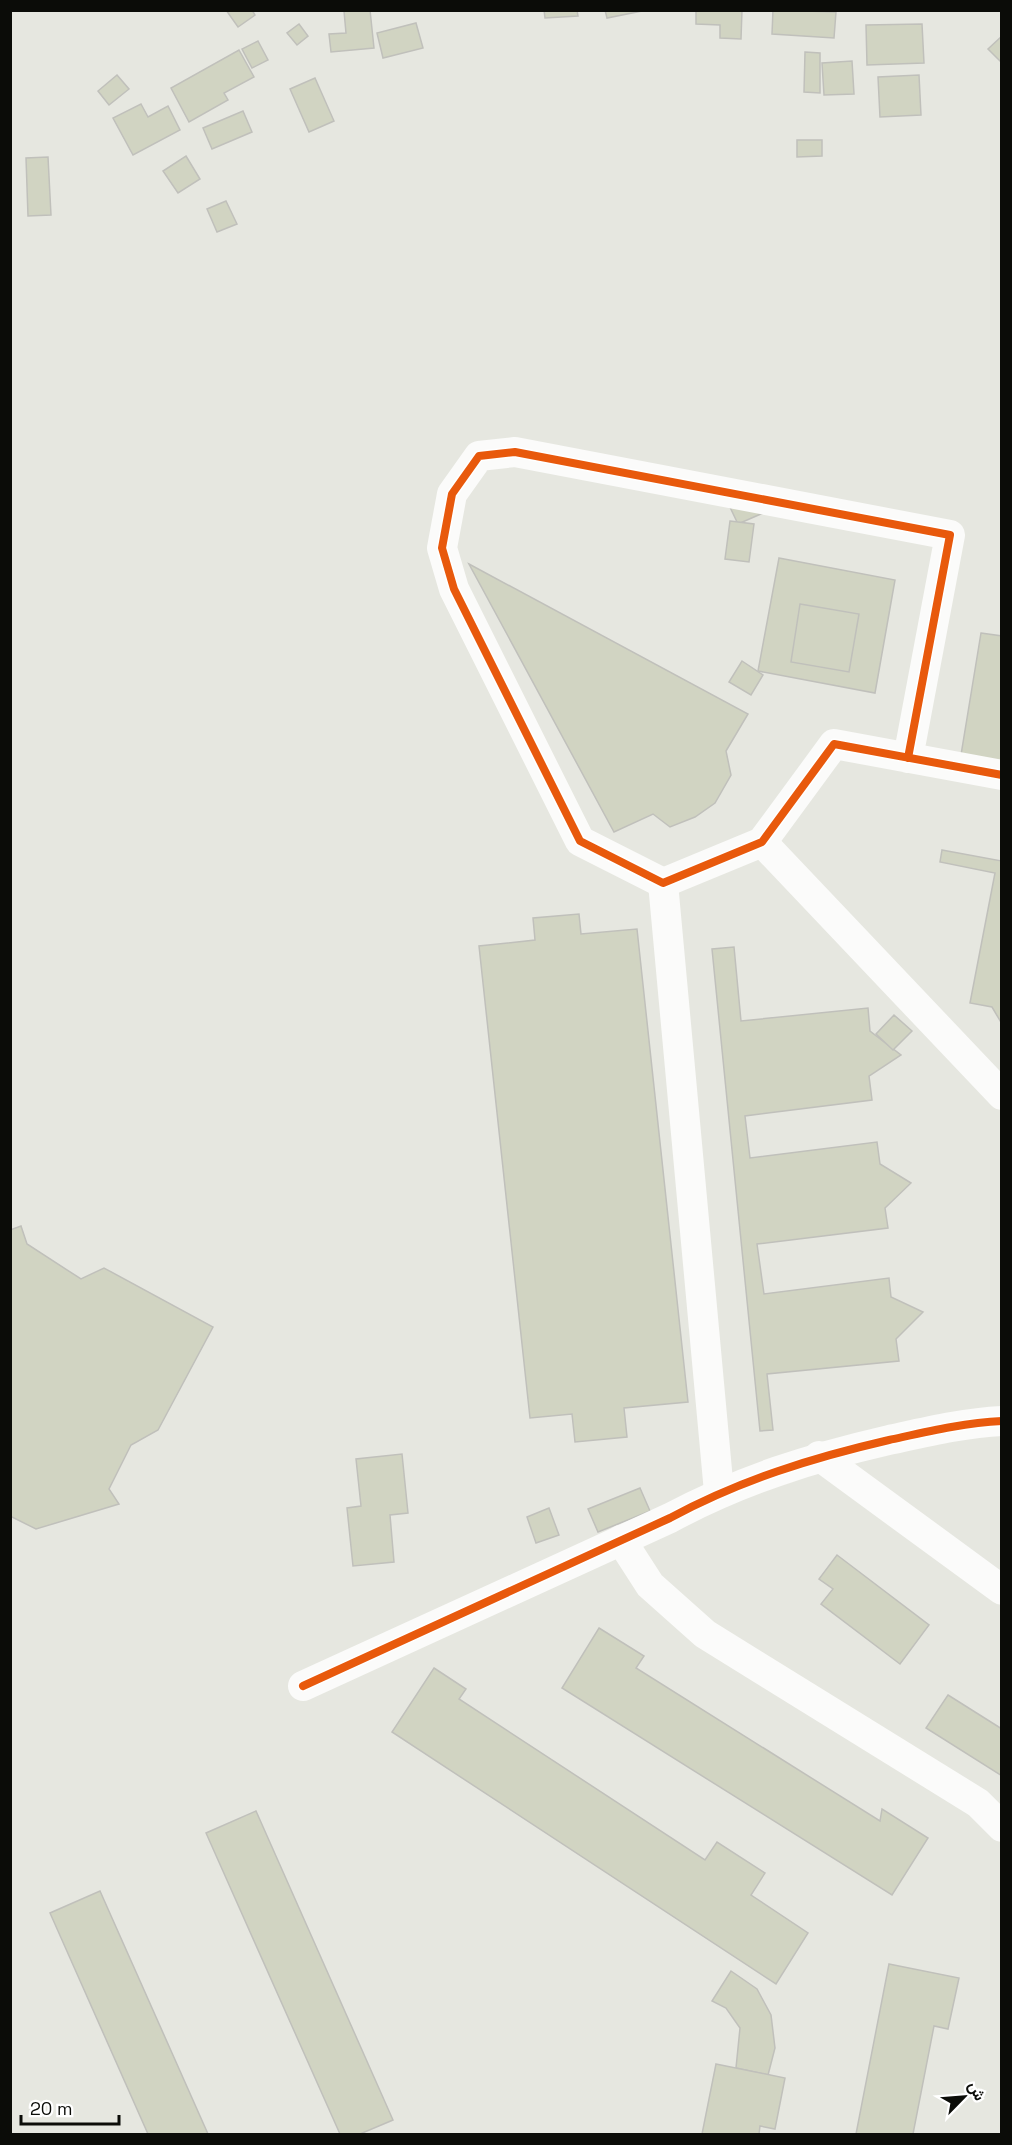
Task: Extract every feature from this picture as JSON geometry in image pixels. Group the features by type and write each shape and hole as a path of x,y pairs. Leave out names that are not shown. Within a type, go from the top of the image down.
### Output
{"street":[{"path":"908,758 950,535 514,452 478,456 452,494 442,548 454,589 580,841 663,883 762,842 834,744 1002,776"},
{"path":"762,842 1002,1095"},
{"path":"663,883 719,1491"},
{"path":"303,1686 621,1540 719,1491 819,1456 931,1430 1002,1421"},
{"path":"819,1456 1002,1590"},
{"path":"621,1540 650,1585 705,1634 978,1803 1002,1827"}],"building":[{"path":"226,10 252,10 255,15 238,27"},
{"path":"370,10 374,48 331,52 329,34 346,33 344,11"},
{"path":"544,10 577,10 578,16 545,18"},
{"path":"605,10 647,10 607,18"},
{"path":"696,10 742,10 741,39 720,38 720,25 696,24"},
{"path":"773,10 836,12 834,38 772,34"},
{"path":"416,23 423,48 383,58 377,33"},
{"path":"299,24 308,36 297,45 287,33"},
{"path":"922,24 924,63 867,65 866,25"},
{"path":"1002,36 1002,63 988,49"},
{"path":"258,41 268,60 252,68 242,49"},
{"path":"239,50 254,77 224,93 228,100 189,122 171,88"},
{"path":"805,52 820,53 820,93 804,92"},
{"path":"852,61 854,94 824,95 822,63"},
{"path":"117,75 129,89 109,105 98,91"},
{"path":"919,75 921,115 880,117 878,77"},
{"path":"315,78 334,121 309,132 290,89"},
{"path":"141,104 148,117 168,106 180,130 133,155 113,118"},
{"path":"243,111 252,132 212,149 203,128"},
{"path":"797,140 822,140 822,156 797,157"},
{"path":"186,156 200,179 178,193 163,171"},
{"path":"48,157 51,215 28,216 26,158"},
{"path":"226,201 237,224 217,232 207,209"},
{"path":"728,503 763,513 738,524"},
{"path":"730,521 754,524 749,562 725,559"},
{"path":"779,558 895,580 875,693 758,671"},
{"path":"469,564 748,714 726,751 731,775 715,803 695,817 670,827 653,814 614,832"},
{"path":"800,604 859,614 849,672 791,662"},
{"path":"981,633 1002,636 1002,762 961,755"},
{"path":"742,661 763,675 751,695 729,682"},
{"path":"942,850 1002,861 1002,1024 992,1007 970,1003 995,873 940,862"},
{"path":"579,914 581,934 637,929 688,1402 624,1408 627,1437 575,1442 572,1414 530,1418 479,946 535,940 533,918"},
{"path":"734,947 741,1021 868,1008 870,1031 901,1055 869,1076 872,1100 745,1116 750,1158 877,1142 880,1164 911,1183 885,1208 888,1228 757,1244 764,1294 889,1278 891,1297 923,1312 896,1339 899,1361 767,1374 773,1430 760,1431 712,949"},
{"path":"894,1015 912,1031 893,1050 876,1034"},
{"path":"21,1226 27,1244 81,1279 104,1268 213,1327 158,1430 131,1445 109,1489 119,1504 36,1529 10,1516 10,1230"},
{"path":"402,1454 408,1513 390,1515 394,1562 353,1566 347,1508 361,1506 356,1459"},
{"path":"640,1488 650,1511 598,1532 588,1509"},
{"path":"549,1508 559,1535 536,1543 527,1517"},
{"path":"837,1555 929,1625 900,1664 821,1604 833,1589 819,1579"},
{"path":"599,1628 644,1656 636,1668 880,1821 882,1809 928,1838 892,1895 562,1688"},
{"path":"434,1668 466,1689 459,1699 705,1860 717,1842 765,1873 751,1895 808,1933 776,1984 392,1732"},
{"path":"948,1695 1002,1729 1002,1776 926,1728"},
{"path":"256,1811 393,2120 360,2134 340,2134 206,1833"},
{"path":"100,1891 208,2134 148,2134 50,1913"},
{"path":"889,1964 959,1978 948,2029 934,2026 913,2134 856,2134"},
{"path":"731,1971 757,1989 771,2015 775,2048 768,2075 736,2068 740,2028 726,2008 712,2001"},
{"path":"716,2064 785,2078 775,2129 760,2126 759,2134 702,2134"}],"cycle path":[{"path":"908,758 950,535 515,452 479,456 452,494 442,548 454,589 580,841 663,883 762,842 834,744 1002,775"},
{"path":"303,1686 750,1481 832,1454 889,1440 959,1426 1002,1421"}]}
